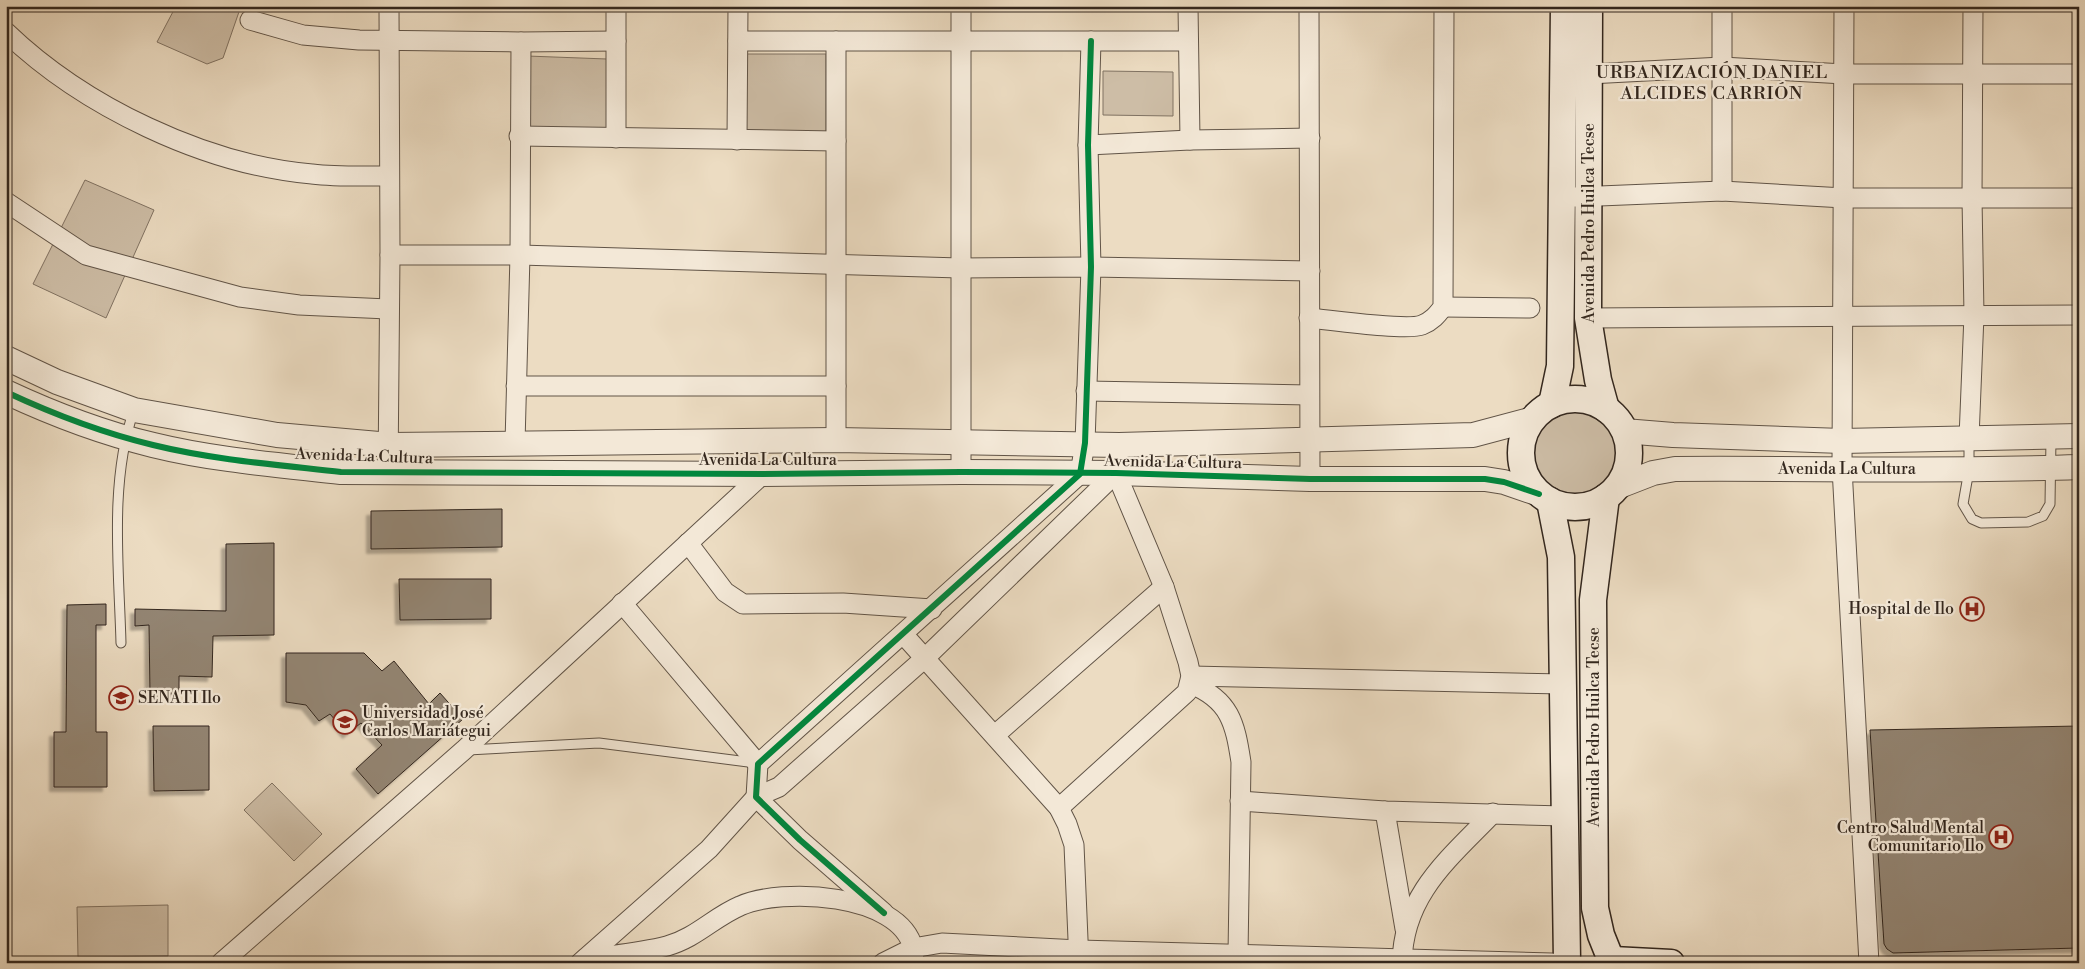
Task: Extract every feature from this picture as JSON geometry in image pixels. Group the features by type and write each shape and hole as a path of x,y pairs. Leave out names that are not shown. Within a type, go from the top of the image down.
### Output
{"main road":[{"name":"Avenida Pedro Huilca Tecse","path":"1543,412 1560,366 1564,6"},
{"name":"Avenida Pedro Huilca Tecse","path":"1589,6 1588,318 1598,380 1606,409"},
{"path":"1580,399 1594,402 1606,409 1617,418 1624,431 1628,445 1629,460 1625,474 1612,492 1593,504 1579,507 1564,506 1545,498 1527,478 1521,456 1526,430 1543,412 1566,400 1580,399"},
{"name":"Avenida Pedro Huilca Tecse","path":"1612,492 1593,610 1595,908 1601,935 1612,959"},
{"name":"Avenida Pedro Huilca Tecse","path":"1545,498 1561,556 1564,684 1562,962"},
{"path":"1562,962 1574,953 1593,948 1612,959 1671,963"}],"street":[{"path":"388,473 390,445 388,308 390,255 389,6"},
{"path":"616,6 616,138"},
{"path":"737,140 738,6"},
{"path":"961,6 961,472"},
{"path":"1188,6 1190,140"},
{"path":"1309,6 1310,271 1308,440 1310,479"},
{"path":"1309,318 1405,327 1421,326 1434,319 1442,307 1444,6"},
{"path":"1722,6 1722,190"},
{"path":"1844,6 1842,468 1869,963"},
{"path":"1968,438 1974,315 1972,198 1973,6"},
{"path":"250,20 303,35 389,41 616,41"},
{"path":"6,32 46,66 107,106 183,142 245,162 312,174 389,176"},
{"path":"738,41 1188,41"},
{"path":"836,41 836,440"},
{"path":"758,764 1080,474 1085,444 1091,267 1088,145 1091,41"},
{"path":"515,443 520,254 521,42"},
{"path":"1589,74 1722,67 1844,74 2079,74"},
{"path":"520,136 836,142"},
{"path":"1088,145 1190,140 1310,138"},
{"path":"1562,197 1589,198 1722,190 1844,198 2079,198"},
{"path":"6,202 86,255 248,298 299,305 388,308"},
{"path":"390,255 520,254 960,268 1091,267 1310,271"},
{"path":"1442,307 1530,308"},
{"path":"1588,318 2079,315"},
{"name":"Avenida La Cultura","path":"6,358 57,382 134,410 277,435 390,445 836,440 1120,445 1308,440 1474,435 1543,412"},
{"path":"516,386 836,386"},
{"path":"1086,391 1308,395"},
{"name":"Avenida La Cultura","path":"6,392 79,422 154,445 279,466 341,472 763,474 961,472 1116,473 1310,479 1486,479 1504,482 1545,498"},
{"name":"Avenida La Cultura","path":"1624,431 1673,435 1842,441 2079,436"},
{"path":"1059,808 1187,692 1191,680 1164,587 1116,473 1120,445"},
{"name":"Avenida La Cultura","path":"1612,492 1653,473 1675,469 1842,468 1969,470 2079,466"},
{"path":"582,961 709,849 756,797 779,787 925,658 1116,473"},
{"path":"224,962 464,750 763,474"},
{"path":"688,543 725,592 743,604 843,603 932,609"},
{"path":"995,735 1164,587"},
{"path":"622,603 758,764 756,797 800,840 904,931 913,955"},
{"path":"904,634 1059,808 1068,824 1074,845 1079,956"},
{"path":"1191,680 1564,684"},
{"path":"1191,680 1219,699 1228,713 1237,737 1241,762 1238,954"},
{"path":"1240,801 1384,811 1564,816"},
{"path":"1384,811 1405,933"},
{"path":"1402,961 1405,933 1411,913 1422,889 1493,813"},
{"path":"582,961 668,945 704,930 740,906 790,894 827,897 860,904 884,913"},
{"path":"883,963 913,955 942,942 1079,956 1238,954 1286,959 1562,962"}],"lane":[{"path":"121,643 119,531 121,457 124,437 134,410"},
{"path":"1968,438 1969,470 1963,504 1972,519 1981,523 2028,522 2038,519 2050,504 2051,436"},
{"path":"464,750 599,744 758,764"}],"shaded area":[{"path":"176,6 241,6 223,58 207,64 157,42"},
{"path":"743,54 826,54 826,142 742,139"},
{"path":"527,56 607,59 607,137 525,137"},
{"path":"1103,71 1173,72 1173,116 1103,115"},
{"path":"85,180 154,210 106,318 33,284"},
{"path":"1576,412 1592,415 1606,424 1615,438 1618,454 1615,470 1606,484 1592,493 1576,496 1560,493 1546,484 1537,470 1534,454 1537,438 1546,424 1560,415"},
{"path":"272,783 322,834 294,861 244,810"},
{"path":"168,905 168,956 78,957 77,907"}],"building":[{"path":"502,509 502,547 371,549 371,511"},
{"path":"274,543 274,635 213,636 212,677 179,676 179,694 150,694 149,625 135,626 135,609 226,611 226,544"},
{"path":"399,579 491,579 491,619 400,620"},
{"path":"106,604 106,625 96,625 96,732 107,732 107,787 54,787 54,732 66,732 67,605"},
{"path":"286,653 364,653 382,671 394,661 429,704 440,693 463,719 378,794 356,769 382,745 361,723 347,734 330,714 319,721 306,705 286,702"},
{"path":"153,726 209,726 209,790 154,791"},
{"path":"2079,726 2079,948 1893,953 1887,949 1884,944 1870,730"}],"cycle path":[{"path":"884,913 800,840 756,797 758,764 1080,474 1085,443 1091,267 1088,145 1091,41"},
{"path":"6,392 78,422 153,445 223,458 341,472 763,474 961,472 1116,473 1310,479 1485,479 1504,482 1539,494"}],"place":[{"name":"Hospital de Ilo","path":"1972,609"},
{"name":"SENATI Ilo","path":"121,698"},
{"name":"Universidad José Carlos Mariátegui","path":"345,722"},
{"name":"Centro Salud Mental Comunitario Ilo","path":"2001,837"}],"district":[{"name":"URBANIZACIÓN DANIEL ALCIDES CARRIÓN","path":"1712,82"}]}
